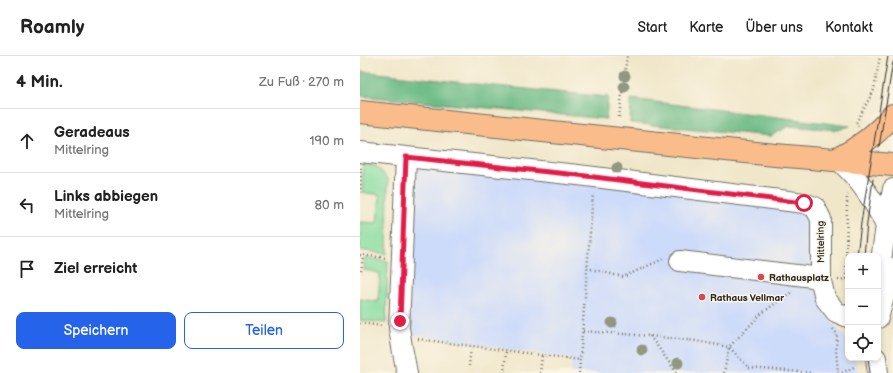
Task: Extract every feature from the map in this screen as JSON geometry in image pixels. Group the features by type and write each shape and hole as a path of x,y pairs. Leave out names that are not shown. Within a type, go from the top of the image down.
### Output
{"main road":[{"path":"360,112 775,154 893,164"},
{"path":"838,159 871,138 893,115"}],"street":[{"name":"Mittelring","path":"361,157 406,157 521,168 804,203 815,207 821,219 817,279 825,298 836,312 845,316"},
{"path":"406,157 400,333 407,373"},
{"path":"838,159 868,193 886,226"},
{"path":"881,260 893,189"},
{"path":"680,261 817,279"},
{"path":"881,308 893,261"},
{"path":"876,361 878,373"}],"path":[{"path":"619,117 627,56"},
{"path":"360,193 361,157"},
{"path":"579,373 594,177"},
{"path":"361,272 362,256 402,260"},
{"path":"587,268 623,277 666,258 680,261"},
{"path":"724,373 729,347 762,313 817,279"},
{"path":"360,323 422,340 580,360"},
{"path":"583,331 696,341 729,347 749,368 813,373"},
{"path":"650,336 677,373"},
{"path":"468,366 471,346"},
{"path":"504,373 506,350"},
{"path":"540,373 542,355"},
{"path":"842,373 856,366"}],"shaded area":[{"path":"407,148 822,201 823,309 845,338 845,361 856,361 858,373 571,373 572,359 410,334"}],"green space":[{"path":"360,71 608,97 606,119 360,96"},
{"path":"631,99 850,126 838,130 789,126 771,136 630,123"},
{"path":"363,164 376,166 388,179 387,254 360,250 360,222 377,223 380,195 362,192"},
{"path":"365,258 388,261 386,323 360,320 360,299 378,302 380,273 364,270"}],"tram line":[{"path":"857,253 888,56"},
{"path":"879,147 893,62"},
{"path":"864,253 873,179"},
{"path":"868,361 870,373"}],"place":[{"name":"Rathausplatz","path":"761,277"},
{"name":"Rathaus Vellmar","path":"702,297"}],"route":[{"path":"400,321 406,157 578,175 804,203"}]}
